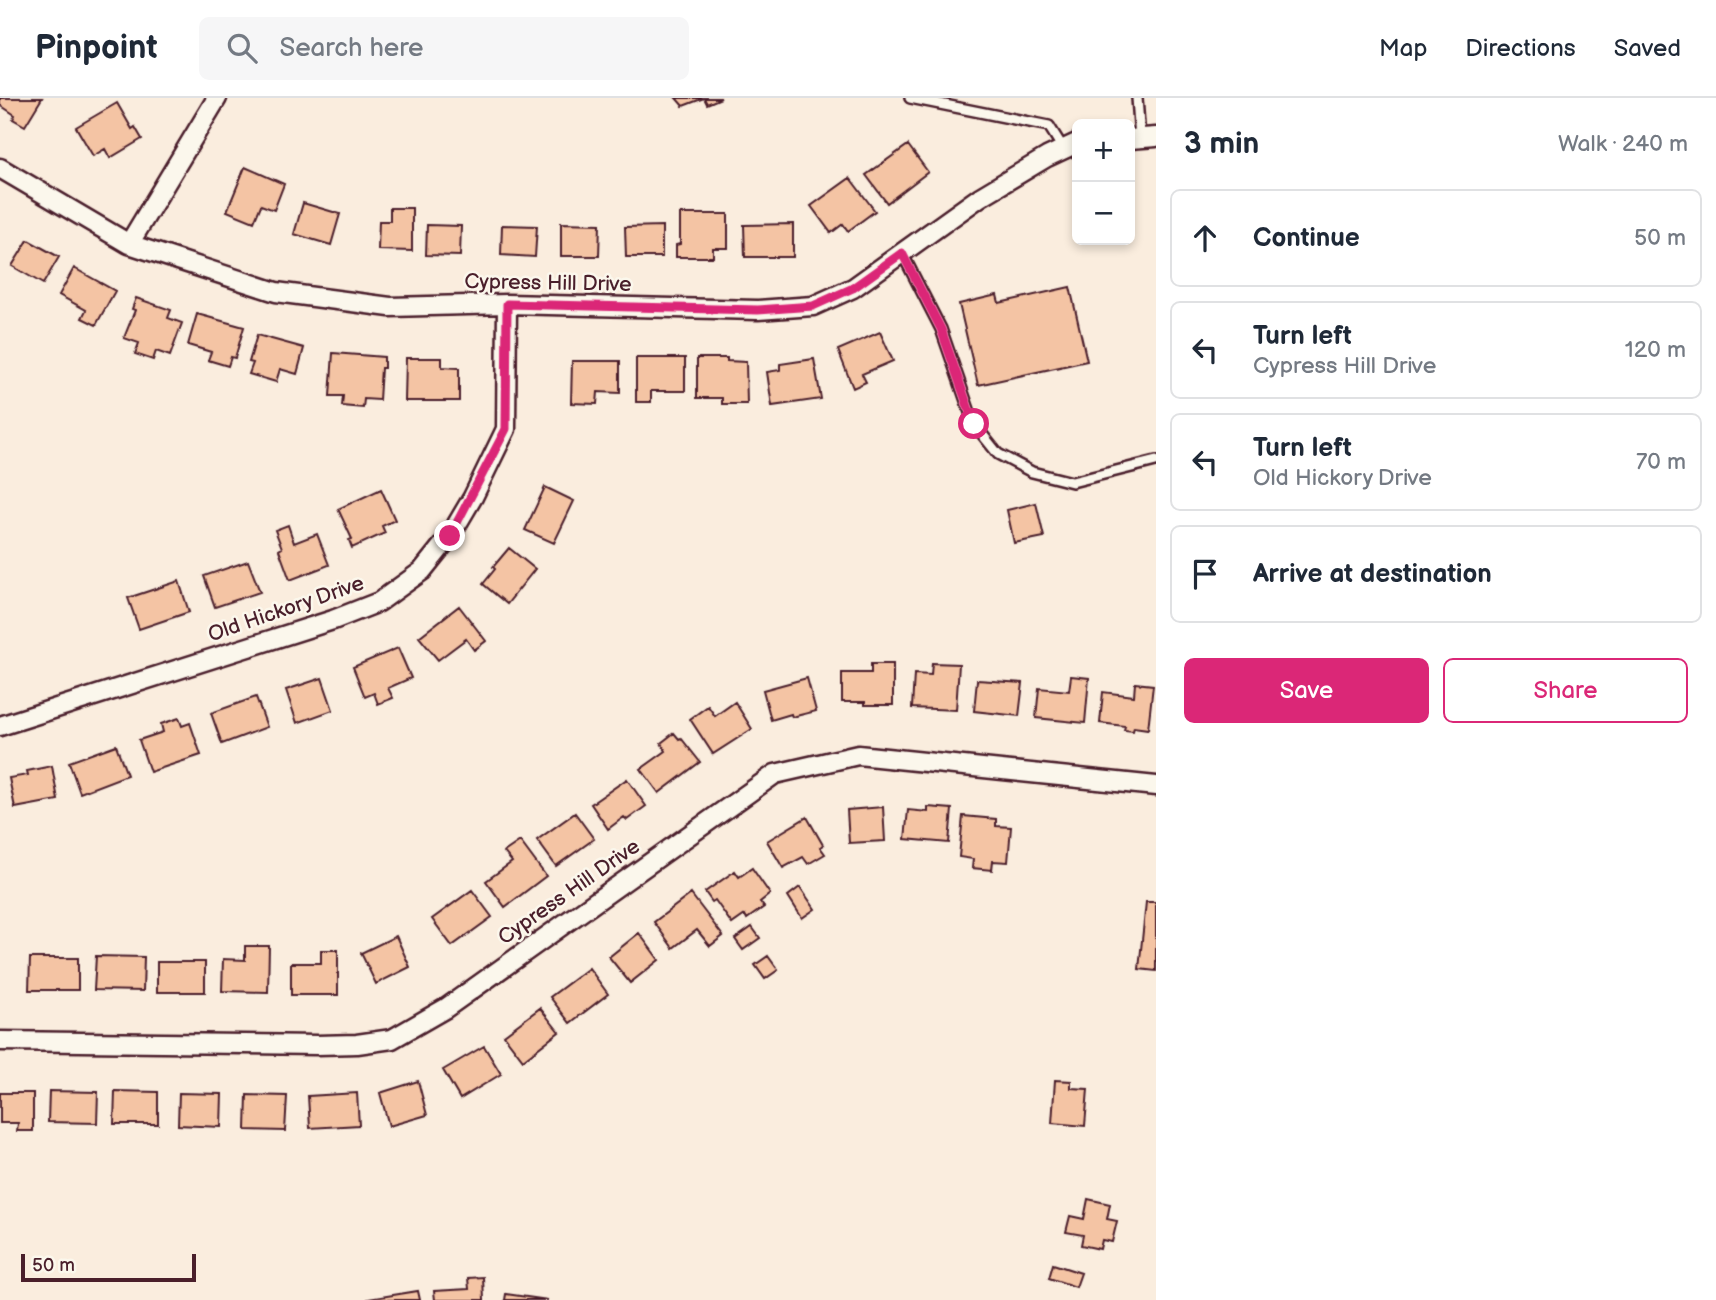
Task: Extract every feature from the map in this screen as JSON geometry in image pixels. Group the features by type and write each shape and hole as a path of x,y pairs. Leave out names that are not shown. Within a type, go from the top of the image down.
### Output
{"street":[{"path":"129,244 217,98"},
{"name":"Cypress Hill Drive","path":"0,168 129,244 276,292 390,307 507,304 758,310 813,306 853,288 980,197 1070,146"},
{"name":"Old Hickory Drive","path":"0,726 333,620 379,602 422,571 450,536 506,429 507,304"},
{"name":"Cypress Hill Drive","path":"0,1041 317,1045 358,1044 392,1038 446,1008 775,774 858,755 1156,786"}],"lane":[{"path":"910,98 1049,126 1070,146"},
{"path":"1137,98 1142,138"},
{"path":"902,253 941,329 974,424 998,454 1032,472 1072,481 1156,461"}],"building":[{"path":"0,98 42,98 25,126 13,119 15,115 0,105"},
{"path":"676,98 704,98 683,106"},
{"path":"704,98 721,98 707,104"},
{"path":"117,103 132,129 135,127 142,139 110,158 105,149 93,156 76,127"},
{"path":"908,145 928,172 887,203 866,175"},
{"path":"245,167 284,184 274,210 261,205 254,222 227,211"},
{"path":"850,178 875,211 848,231 843,224 831,233 811,206"},
{"path":"303,203 340,214 331,245 294,234"},
{"path":"390,208 412,208 412,251 378,250 379,221 390,221"},
{"path":"680,214 728,214 728,248 713,248 713,257 676,257 676,245 680,244"},
{"path":"561,223 600,224 599,256 561,256"},
{"path":"793,224 793,257 745,257 744,225"},
{"path":"427,225 461,226 460,256 426,255"},
{"path":"502,225 537,226 535,257 501,255"},
{"path":"662,226 662,257 626,257 625,227"},
{"path":"28,240 59,257 43,284 12,266"},
{"path":"74,268 115,291 96,325 82,318 86,310 59,295"},
{"path":"1070,287 1087,361 978,385 959,304 997,295 999,303"},
{"path":"136,298 171,310 168,318 182,323 170,356 156,351 153,360 135,354 139,343 124,338 135,310 132,309"},
{"path":"197,314 244,327 235,358 231,357 228,366 208,360 211,352 188,345"},
{"path":"880,332 893,361 862,374 866,382 853,388 838,350"},
{"path":"257,335 304,348 297,374 280,369 276,382 249,374 253,363 249,362"},
{"path":"333,353 384,357 379,400 364,399 363,408 342,406 343,396 330,396"},
{"path":"406,358 442,358 442,367 459,368 459,401 405,401"},
{"path":"636,358 685,358 685,391 651,391 651,402 636,402"},
{"path":"697,358 727,358 727,361 746,362 747,404 722,404 722,398 697,398"},
{"path":"814,359 821,399 772,406 767,372 780,370 780,364"},
{"path":"572,361 620,361 620,393 598,392 597,404 571,403"},
{"path":"545,487 574,501 554,543 525,530"},
{"path":"381,489 395,520 382,526 385,533 352,548 349,540 352,539 338,509"},
{"path":"1036,503 1044,537 1014,543 1007,510"},
{"path":"288,525 294,543 317,534 329,565 290,580 275,530"},
{"path":"509,548 535,569 507,604 483,584"},
{"path":"248,561 260,592 215,607 204,576"},
{"path":"179,581 189,612 139,629 128,598"},
{"path":"459,606 486,641 474,650 466,639 438,660 419,637"},
{"path":"398,648 411,678 388,688 393,698 378,704 374,693 365,697 353,667"},
{"path":"932,663 959,664 956,710 912,708 914,674 931,675"},
{"path":"871,664 893,664 893,705 842,702 842,673 871,673"},
{"path":"1071,676 1089,678 1085,723 1036,718 1039,688 1069,691"},
{"path":"322,678 333,710 297,723 286,690"},
{"path":"807,678 816,711 771,720 763,690"},
{"path":"977,680 1023,683 1019,716 974,711"},
{"path":"1135,683 1153,685 1148,729 1134,727 1133,731 1124,730 1125,726 1100,723 1103,692 1134,696"},
{"path":"256,697 267,727 222,744 211,713"},
{"path":"735,702 752,729 713,754 690,719 708,706 715,716"},
{"path":"179,718 182,726 190,723 201,755 150,772 139,740 163,732 161,724"},
{"path":"674,733 700,762 659,793 641,769 666,751 661,743"},
{"path":"116,745 127,775 80,793 69,762"},
{"path":"52,766 58,800 15,808 9,778 28,775 27,771"},
{"path":"627,779 646,806 627,820 624,817 608,829 591,804"},
{"path":"883,807 885,841 849,843 847,810"},
{"path":"928,807 952,809 949,843 905,839 908,810 928,812"},
{"path":"575,813 594,839 556,866 537,840"},
{"path":"963,816 996,819 996,826 1011,827 1008,862 993,861 992,870 972,868 973,859 959,857"},
{"path":"807,817 823,845 820,847 825,854 808,864 803,857 783,868 767,841"},
{"path":"520,841 546,876 505,907 486,881 512,862 504,852"},
{"path":"752,868 770,894 760,902 764,907 747,919 745,915 732,924 715,900 712,902 705,892 735,871 739,877"},
{"path":"800,887 815,909 802,918 788,896"},
{"path":"472,890 492,917 452,946 432,919"},
{"path":"691,894 723,936 710,946 697,930 673,948 654,922"},
{"path":"1146,902 1156,902 1156,971 1139,969"},
{"path":"752,927 760,938 743,950 735,939"},
{"path":"639,933 659,960 630,983 609,957"},
{"path":"396,936 410,967 376,984 361,953"},
{"path":"245,946 269,946 268,992 222,991 223,959 245,960"},
{"path":"321,950 338,950 338,995 291,995 291,963 321,963"},
{"path":"96,956 144,957 143,991 94,990"},
{"path":"768,956 778,970 765,979 755,965"},
{"path":"30,958 78,958 78,990 29,990"},
{"path":"157,962 205,962 205,992 157,992"},
{"path":"589,968 608,994 570,1023 550,997"},
{"path":"540,1008 559,1032 523,1060 504,1035"},
{"path":"484,1046 501,1074 460,1099 443,1070"},
{"path":"1055,1080 1071,1081 1071,1088 1088,1089 1085,1126 1052,1123"},
{"path":"418,1081 427,1115 389,1126 380,1093"},
{"path":"49,1091 98,1092 97,1123 48,1122"},
{"path":"115,1091 158,1092 158,1124 114,1124"},
{"path":"0,1093 33,1093 33,1131 17,1131 18,1123 0,1123"},
{"path":"179,1093 222,1094 221,1127 178,1125"},
{"path":"357,1093 359,1125 310,1128 308,1096"},
{"path":"247,1095 287,1096 285,1131 246,1130"},
{"path":"1088,1199 1110,1204 1107,1219 1117,1221 1112,1242 1102,1240 1100,1249 1081,1245 1083,1235 1066,1232 1070,1216 1084,1219"},
{"path":"1053,1264 1081,1273 1076,1287 1049,1278"},
{"path":"483,1277 484,1300 435,1300 434,1291 469,1289 468,1278"},
{"path":"418,1291 420,1300 368,1300 368,1299"},
{"path":"506,1294 548,1300 505,1300"}],"route":[{"path":"450,536 473,497 506,429 507,304 758,310 813,306 853,288 902,253 941,329 974,424"}]}
